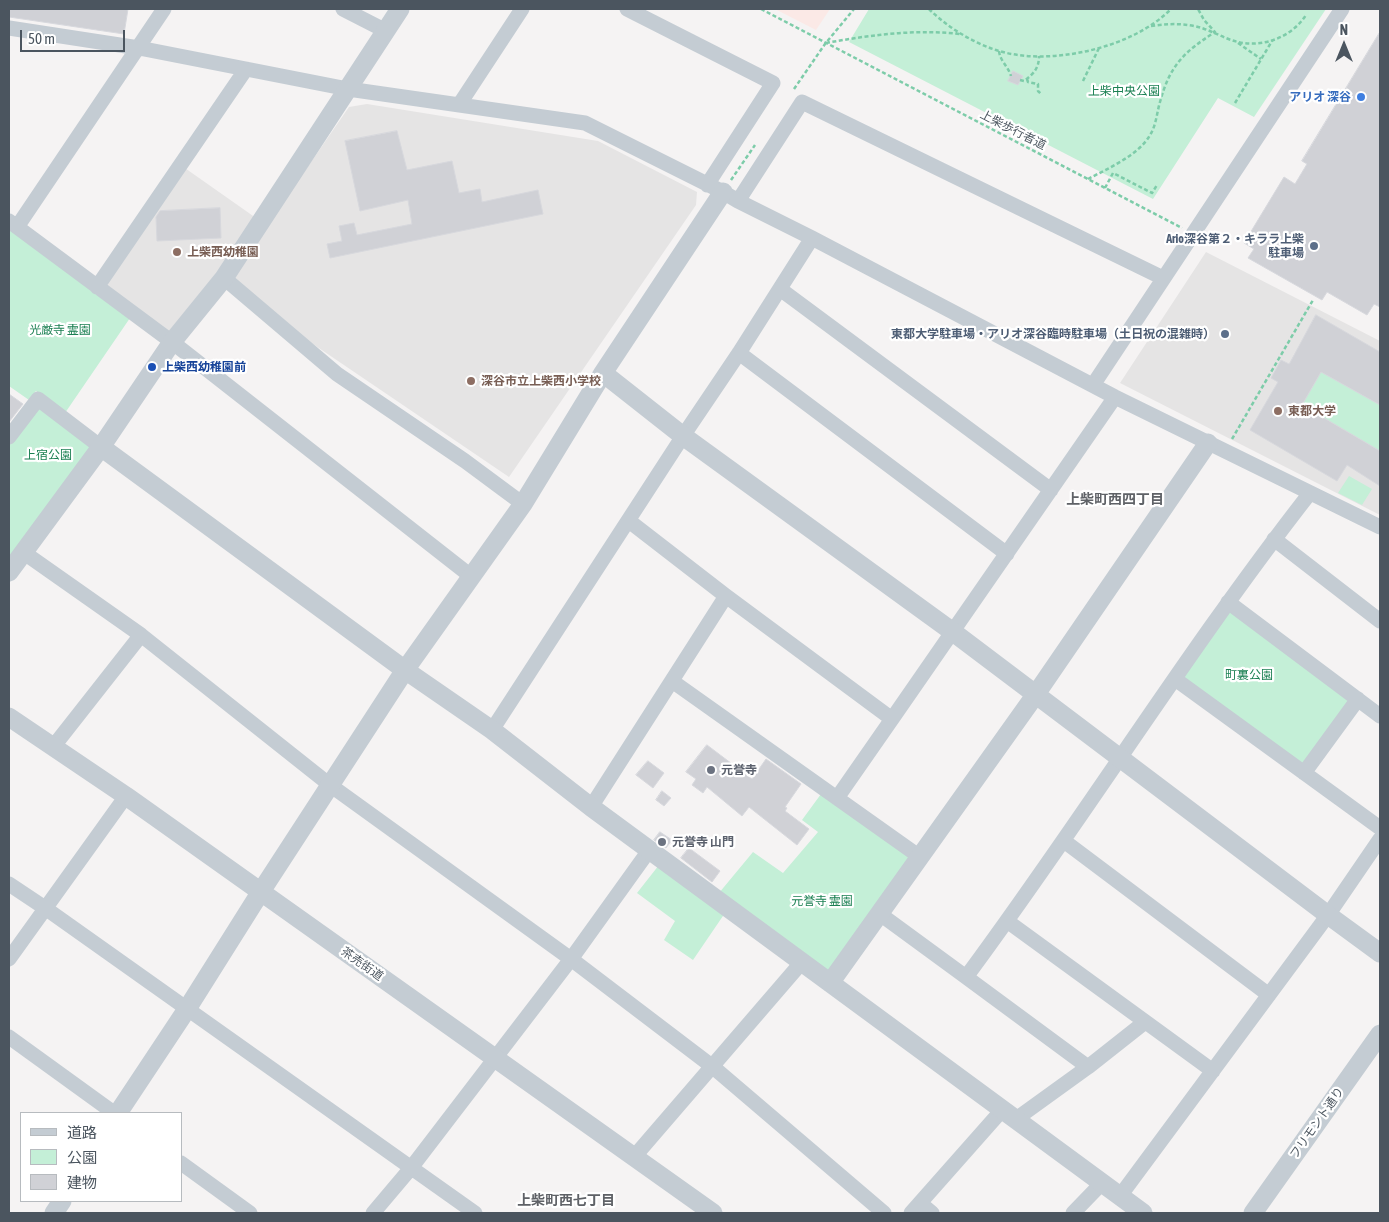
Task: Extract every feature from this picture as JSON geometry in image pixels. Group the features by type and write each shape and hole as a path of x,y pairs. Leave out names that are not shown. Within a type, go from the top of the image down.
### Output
{"street":[{"path":"164,9 139,48 13,224 172,342 472,577"},
{"path":"343,9 386,31"},
{"path":"9,572 101,447 172,342 224,278 400,9"},
{"path":"459,105 522,9"},
{"path":"627,9 773,83 723,192"},
{"path":"1093,384 1342,9"},
{"path":"9,28 139,48 348,89 585,123 812,238 1115,397 1380,527"},
{"path":"97,287 246,69"},
{"path":"117,1112 187,1009 405,670 523,504 604,373 723,192 802,102 1163,278"},
{"path":"492,730 683,436 739,354 812,238"},
{"path":"224,278 336,374 465,461 523,504"},
{"path":"780,289 1051,490"},
{"path":"739,354 1006,554"},
{"path":"604,373 683,436 953,632 1380,953"},
{"path":"837,798 1115,397"},
{"path":"9,437 38,399 405,670 492,730 591,807 1143,1213"},
{"path":"830,982 1036,694 1208,443"},
{"path":"966,977 1064,841 1228,602 1310,492"},
{"path":"629,521 726,596 892,719"},
{"path":"1274,539 1380,621"},
{"path":"22,552 140,635 330,785 570,959 713,1066 884,1213"},
{"path":"591,807 726,596"},
{"path":"1228,602 1380,716"},
{"path":"53,747 140,635"},
{"path":"1175,678 1380,828"},
{"path":"672,681 920,856"},
{"path":"1304,773 1358,699"},
{"name":"茶売街道","path":"9,718 126,796 713,1213"},
{"path":"9,959 126,796"},
{"path":"1120,1196 1328,915 1380,839"},
{"path":"1064,841 1269,995"},
{"path":"373,1213 411,1168 570,959 650,849"},
{"path":"9,884 475,1213"},
{"path":"880,914 1088,1068"},
{"path":"1007,921 1213,1071"},
{"path":"634,1157 802,962"},
{"path":"932,1213 916,1208 1009,1114 1088,1068 1145,1022"},
{"name":"フリモント通り","path":"1253,1213 1380,1034"},
{"path":"9,1037 115,1112"},
{"path":"182,1164 250,1213"},
{"path":"1073,1213 1102,1182"},
{"path":"54,1213 61,1202"}],"path":[{"name":"上柴歩行者道","path":"761,9 825,44 1192,233"},
{"path":"825,44 854,9"},
{"path":"929,9 962,34 999,51 1039,56 1073,53 1099,48 1116,42 1147,27 1171,9"},
{"path":"1198,9 1204,20 1215,32"},
{"path":"1237,42 1253,44 1272,40 1293,30 1306,15"},
{"path":"1147,27 1174,24 1193,26 1215,32 1237,42 1261,60"},
{"path":"825,44 865,36 933,30 962,34"},
{"path":"1088,179 1122,160 1144,144 1151,134 1162,93 1170,74 1182,56 1215,32"},
{"path":"1235,103 1272,40"},
{"path":"1083,81 1099,48"},
{"path":"999,51 1000,58 1011,76"},
{"path":"1020,80 1024,81 1037,69 1039,56"},
{"path":"1027,79 1028,82 1038,84 1038,91 1041,94"},
{"path":"1105,188 1113,173 1152,193 1157,186"},
{"path":"1232,439 1313,300"}],"shaded area":[{"path":"775,9 830,9 816,30"},
{"name":"深谷市立上柴西小学校","path":"367,104 598,141 697,192 696,205 509,477 226,285 349,107"},
{"name":"上柴西幼稚園","path":"182,166 256,218 171,340 99,287"},
{"name":"東都大学","path":"1206,252 1380,341 1380,515 1120,383"}],"green space":[{"name":"上柴中央公園","path":"869,9 1326,9 1254,117 1218,98 1153,199 849,42"},
{"name":"光厳寺 霊園","path":"9,229 130,318 65,413 36,391 29,400 9,386"},
{"path":"1321,372 1380,405 1380,451 1302,405"},
{"name":"上宿公園","path":"38,399 101,447 9,572 9,437"},
{"path":"1349,476 1372,489 1362,505 1338,493"},
{"name":"町裏公園","path":"1228,602 1358,699 1304,773 1175,679"},
{"name":"元誉寺 霊園","path":"821,794 911,858 829,973 719,893 753,852 783,873 818,832 802,820"},
{"path":"659,865 725,913 693,960 664,940 675,921 637,893"}],"building":[{"path":"9,9 128,9 124,34 9,17"},
{"name":"Ario深谷第２・キララ上柴 駐車場","path":"1380,32 1380,307 1374,304 1367,315 1327,292 1322,300 1248,258 1254,249 1244,243 1284,177 1295,184 1307,164 1302,161"},
{"path":"1013,71 1023,76 1018,85 1008,81"},
{"path":"397,131 407,170 452,161 459,193 480,189 482,202 538,190 543,214 330,258 327,244 342,241 339,226 354,223 357,235 412,224 408,200 360,211 345,141"},
{"path":"220,208 221,238 157,241 156,217 160,211"},
{"path":"1316,315 1380,352 1380,405 1321,372 1302,405 1380,451 1380,486 1347,465 1337,481 1250,430 1278,382 1271,378 1281,360 1289,364"},
{"path":"9,394 23,404 9,422"},
{"path":"707,745 752,779 766,759 801,784 785,807 787,808 785,811 809,829 797,845 749,807 742,816 707,787 703,793 692,785 696,779 686,772"},
{"path":"648,761 664,773 653,788 636,775"},
{"path":"662,791 671,798 664,806 656,800"},
{"name":"元誉寺 山門","path":"660,832 672,840 666,848 654,840"},
{"path":"689,848 720,871 712,882 681,858"}],"place":[{"name":"アリオ 深谷","path":"1361,97"},
{"name":"Ario深谷第２・キララ上柴 駐車場","path":"1314,246"},
{"name":"上柴西幼稚園","path":"177,252"},
{"name":"東都大学駐車場・アリオ深谷臨時駐車場（土日祝の混雑時）","path":"1225,334"},
{"name":"上柴西幼稚園前","path":"152,367"},
{"name":"深谷市立上柴西小学校","path":"471,381"},
{"name":"東都大学","path":"1278,411"},
{"name":"元誉寺","path":"711,770"},
{"name":"元誉寺 山門","path":"662,842"}],"district":[{"name":"上柴町西四丁目","path":"1115,500"},
{"name":"上柴町西七丁目","path":"566,1201"}]}
